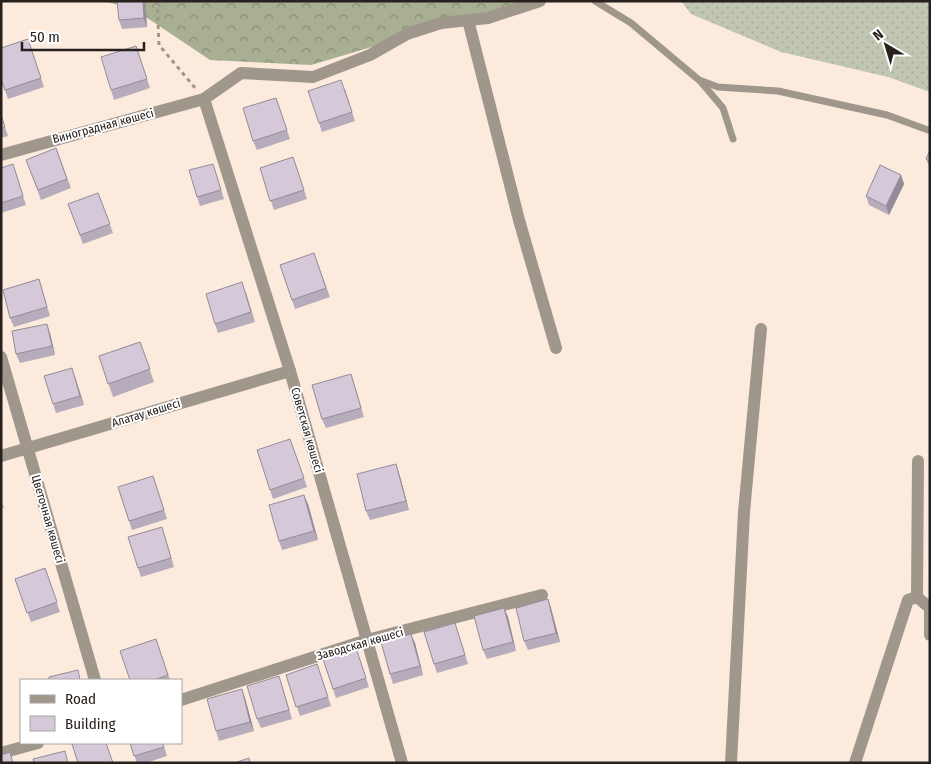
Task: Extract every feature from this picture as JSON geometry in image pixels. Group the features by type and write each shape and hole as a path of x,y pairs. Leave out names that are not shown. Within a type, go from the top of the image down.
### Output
{"street":[{"name":"Виноградная көшесі","path":"1,155 204,99 241,74 313,77 370,55 407,34 442,23 488,18 540,1"},
{"path":"468,20 519,220 556,348"},
{"name":"Советская көшесі","path":"204,99 290,370 402,763"},
{"path":"731,763 744,512 761,329"},
{"name":"Цветочная көшесі","path":"1,357 95,679"},
{"name":"Алатау көшесі","path":"1,456 290,370"},
{"path":"918,461 917,597 930,609 930,635"},
{"name":"Заводская көшесі","path":"182,700 367,640 542,595"},
{"path":"856,763 908,600 917,597"},
{"path":"1,753 34,744"}],"lane":[{"path":"595,1 631,23 700,80 723,108 733,139"},
{"path":"700,80 718,87 778,91 887,115 928,130"}],"path":[{"path":"157,1 159,44 204,99"}],"green space":[{"path":"103,1 527,1 311,65 210,60 134,9"},
{"path":"681,1 930,1 930,92 888,77 781,52 691,14"}],"building":[{"path":"117,1 143,1 144,18 119,20"},
{"path":"28,39 41,78 5,90 1,79 1,48"},
{"path":"136,46 147,79 111,90 101,57"},
{"path":"341,80 352,112 319,123 308,91"},
{"path":"276,98 287,130 253,141 243,108"},
{"path":"1,115 5,127 1,128"},
{"path":"56,148 67,179 38,190 26,160"},
{"path":"930,150 930,161 926,159"},
{"path":"293,157 304,190 270,201 260,168"},
{"path":"13,164 23,196 1,203 1,168"},
{"path":"213,164 221,190 197,197 189,170"},
{"path":"880,165 901,175 886,206 866,196"},
{"path":"98,193 110,224 80,235 68,204"},
{"path":"314,253 326,288 292,300 280,265"},
{"path":"39,279 47,307 10,318 3,290"},
{"path":"242,282 251,312 215,324 206,294"},
{"path":"47,324 52,346 16,354 12,331"},
{"path":"140,342 150,369 108,384 99,356"},
{"path":"72,368 80,396 53,404 44,376"},
{"path":"351,374 361,408 322,419 312,385"},
{"path":"290,439 304,478 270,490 257,450"},
{"path":"396,464 406,501 366,511 357,474"},
{"path":"153,476 164,510 129,521 118,487"},
{"path":"304,495 314,531 279,541 269,505"},
{"path":"162,527 171,558 138,568 128,537"},
{"path":"45,568 57,602 27,613 15,579"},
{"path":"548,599 556,633 524,641 516,608"},
{"path":"504,608 513,642 483,650 474,616"},
{"path":"455,623 465,655 434,664 424,632"},
{"path":"411,634 420,666 390,674 381,642"},
{"path":"156,639 168,675 157,679 130,679 120,651"},
{"path":"356,648 366,678 333,689 323,659"},
{"path":"317,664 328,697 296,707 286,675"},
{"path":"78,670 80,679 49,679 49,677"},
{"path":"279,676 289,710 257,719 247,686"},
{"path":"242,689 250,722 216,731 207,699"},
{"path":"72,744 106,744 113,763 78,763"},
{"path":"130,744 162,744 164,747 134,756"},
{"path":"65,751 68,763 34,763 33,759"},
{"path":"10,752 13,763 1,763 1,755"},
{"path":"249,758 250,763 234,763"}]}
